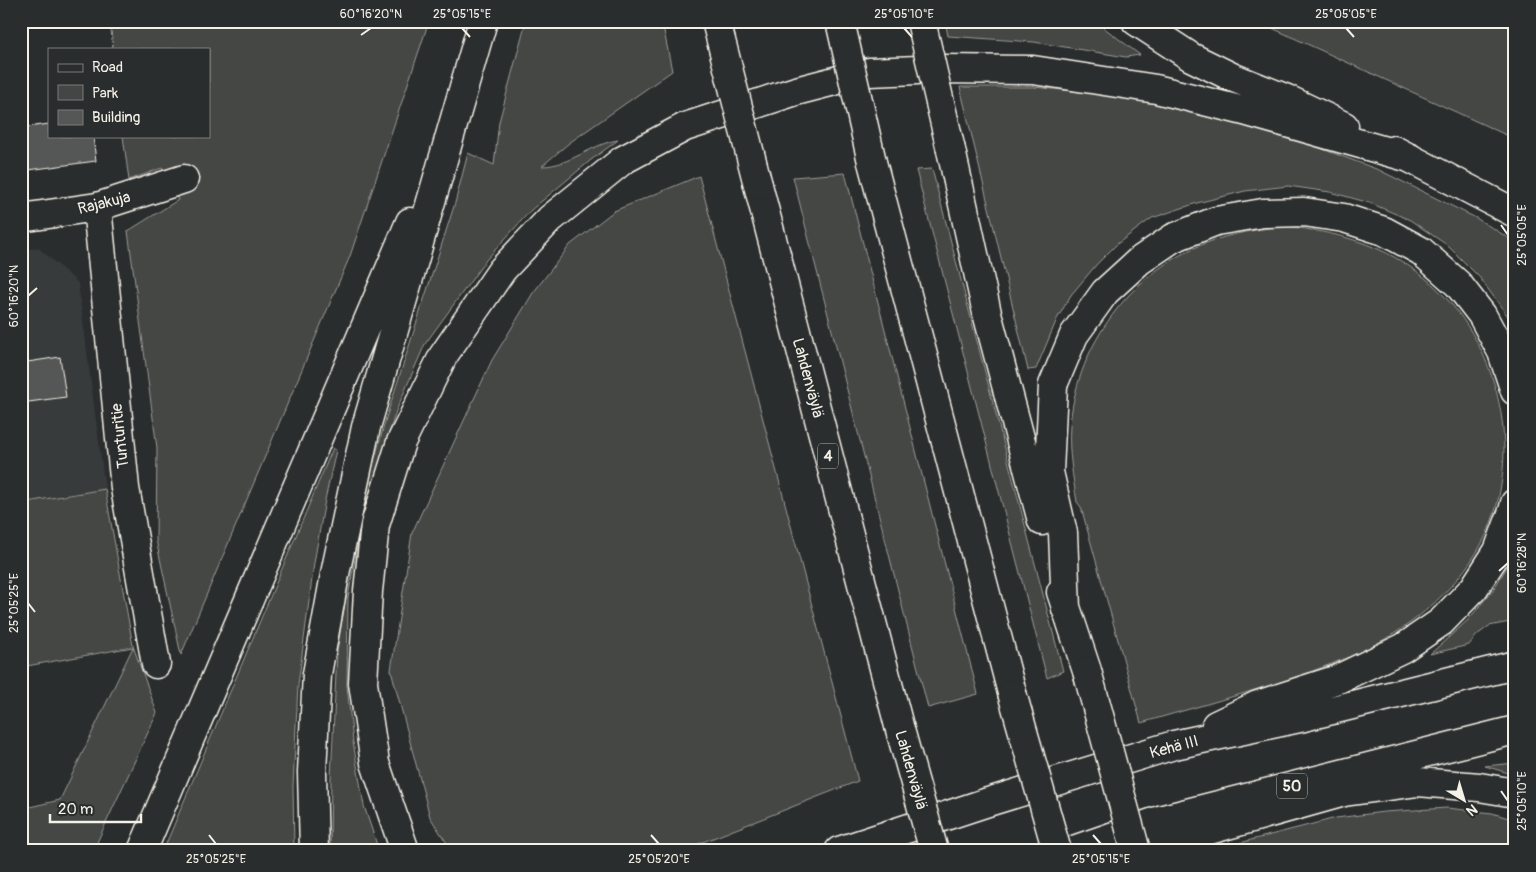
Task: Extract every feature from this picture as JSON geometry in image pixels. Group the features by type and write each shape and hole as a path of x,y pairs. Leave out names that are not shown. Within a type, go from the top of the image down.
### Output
{"main road":[{"path":"314,851 312,772 318,674 336,569 366,427 483,21"},
{"name":"Lahdenväylä","path":"716,21 899,726 934,851"},
{"path":"840,21 872,162 1012,693 1057,851"},
{"path":"921,21 987,313 1066,610 1087,671 1136,851"},
{"path":"1136,21 1191,57 1234,78 1287,99 1410,158 1515,213"},
{"path":"405,851 376,763 363,683 374,525 401,442 443,356 502,270 550,219 623,160 685,127 796,91 869,72 942,69 1033,70 1156,89 1248,112 1410,158"},
{"path":"142,851 457,112"},
{"name":"Rajakuja","path":"21,218 98,207 184,179"},
{"name":"Tunturitie","path":"98,207 125,488 156,664"},
{"path":"1066,610 1063,533 1049,472 1053,386 1074,335 1105,292 1139,261 1172,238 1216,221 1263,213 1304,212 1336,217 1384,231 1421,251 1458,284 1482,315 1502,352 1515,390"},
{"path":"1174,745 1258,705 1338,679 1403,648 1441,622 1474,588 1498,551 1515,503"},
{"name":"Kehä III","path":"839,851 988,802 1174,745 1304,717 1515,665"},
{"name":"50","path":"1071,851 1164,819 1515,730"},
{"path":"1110,851 1170,841 1344,792 1418,782 1479,786 1515,793"}],"shaded area":[{"path":"39,248 78,283 105,489 21,503 21,250"}],"green space":[{"path":"110,21 429,21 350,256 181,655 156,540 157,448 128,231 178,200 162,168 129,180 123,138 210,138 210,48 113,48"},
{"path":"526,21 662,21 672,71 569,143 542,166 571,159 608,142 618,140 531,210 486,260 425,344 396,411 362,519 348,598 347,686 353,742 364,806 379,851 330,851 331,778 337,652 358,520 386,418 455,203 468,153 494,165 499,122"},
{"path":"945,21 1095,21 1140,55 1126,57 1034,42 948,36"},
{"path":"1261,21 1515,21 1515,139 1261,23"},
{"path":"960,87 1034,87 1129,97 1298,140 1379,170 1476,218 1515,242 1515,337 1512,322 1480,278 1447,245 1410,220 1370,203 1330,192 1288,186 1245,191 1197,203 1152,218 1117,244 1096,265 1071,295 1057,319 1036,369 1028,370"},
{"path":"932,169 1063,671 1047,678 916,170"},
{"path":"845,173 978,694 928,708 793,177"},
{"path":"699,176 858,781 680,851 452,851 430,817 391,670 412,533 492,360 533,293 570,245 614,211"},
{"path":"1284,226 1315,230 1344,237 1387,253 1431,283 1457,311 1477,342 1492,376 1501,413 1504,450 1501,487 1491,523 1470,562 1451,586 1419,616 1386,639 1331,664 1293,678 1141,723 1081,507 1077,502 1070,445 1070,426 1074,398 1082,371 1093,345 1125,299 1145,280 1167,263 1203,244 1237,234"},
{"path":"333,448 336,450 314,563 298,685 293,786 294,851 163,851"},
{"path":"105,489 133,646 157,713 93,851 21,851 21,809 60,800 133,647 21,667 21,503"},
{"path":"1515,554 1515,621 1489,626 1477,635 1469,645 1430,654 1468,620 1493,590"},
{"path":"1515,763 1515,775 1485,766"},
{"path":"1447,808 1492,813 1515,820 1515,851 1218,851 1224,847 1336,818 1384,812"}],"building":[{"path":"48,124 48,138 93,138 96,161 21,171 21,128"},
{"path":"60,357 66,397 21,403 21,363"}]}
